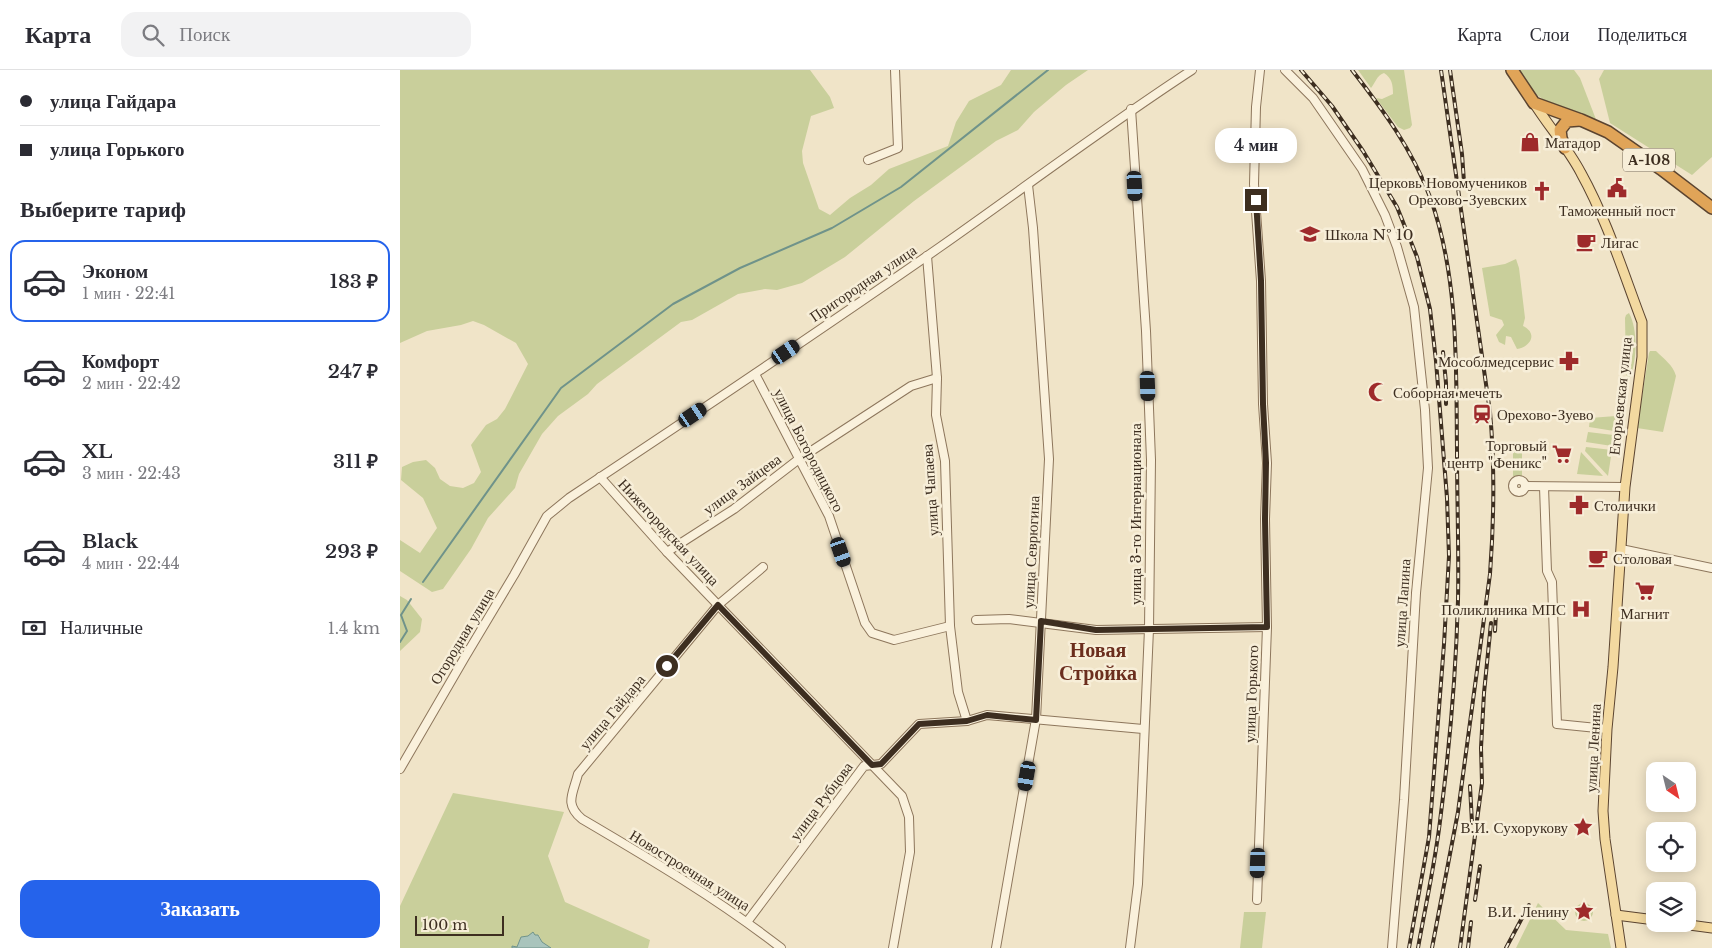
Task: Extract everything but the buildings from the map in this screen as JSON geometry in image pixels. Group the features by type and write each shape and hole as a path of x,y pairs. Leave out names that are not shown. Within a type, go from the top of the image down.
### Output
{"highway":[{"name":"Егорьевская улица","path":"1512,70 1534,103"},
{"name":"А-108","path":"1534,103 1608,132 1682,184 1712,208"},
{"path":"1564,148 1560,130 1567,122 1581,120"}],"main road":[{"name":"Егорьевская улица","path":"1534,103 1580,171 1595,199 1642,322 1641,364 1624,487 1621,549"},
{"name":"улица Ленина","path":"1621,549 1607,729 1603,811 1605,839 1621,948"},
{"path":"1616,915 1646,919"},
{"path":"1696,926 1712,928"}],"street":[{"path":"868,160 898,148 895,70"},
{"name":"Пригородная улица","path":"548,516 569,498 927,256 1131,109 1192,70"},
{"name":"улица Горького","path":"1257,900 1267,627 1266,463 1261,281 1254,184 1256,107 1260,70"},
{"name":"улица Лапина","path":"1285,70 1314,98 1362,168 1385,215 1403,262 1414,307 1424,400 1428,468 1416,593 1403,810 1392,948"},
{"name":"улица 3-го Интернационала","path":"1130,948 1138,884 1143,730 1149,629 1151,460 1146,331 1131,109"},
{"name":"улица Севрюгина","path":"996,948 1036,720 1049,459 1034,238 1028,185"},
{"name":"улица Чапаева","path":"927,256 937,378 936,415 945,461 950,626 958,692 967,721"},
{"name":"улица Богородицкого","path":"755,374 829,516 865,623 872,634 894,640 950,626"},
{"name":"улица Зайцева","path":"667,552 734,509 798,459 911,386 937,378"},
{"name":"Нижегородская улица","path":"600,477 667,552 902,796 909,817 910,852 893,948"},
{"path":"1525,486 1624,487"},
{"path":"1544,487 1547,571 1552,582 1557,724 1607,729"},
{"name":"Огородная улица","path":"400,769 548,516"},
{"path":"1621,549 1712,568"},
{"path":"718,605 764,567"},
{"name":"улица Гайдара","path":"582,819 573,812 570,802 578,774 718,605"},
{"path":"976,620 1009,618 1096,630 1267,627"},
{"name":"улица Рубцова","path":"747,922 864,766 881,764 919,724 967,721 987,715 1143,730"},
{"name":"Новостроечная улица","path":"582,819 657,863 747,922 781,948"}],"green space":[{"path":"400,70 810,70 830,97 834,108 811,116 802,151 803,163 819,209 830,215 850,198 871,185 889,169 948,146 956,122 969,101 1001,85 1011,70 1088,70 1066,85 1034,112 1018,130 996,141 914,201 845,257 802,283 777,290 765,289 738,294 692,320 681,322 597,384 588,394 558,416 542,434 519,474 515,488 488,518 471,549 443,589 432,592 400,571 400,540 420,553 437,528 423,498 401,480 402,467 413,462 426,460 435,468 440,479 450,486 463,488 474,483 481,472 471,445 486,425 497,419 505,409 528,364 516,343 473,321 427,331 400,343"},
{"path":"1358,70 1404,70 1412,125 1410,128 1404,130 1398,127 1376,98 1382,99 1393,94 1389,77 1384,73 1381,74 1371,88"},
{"path":"1518,70 1574,70 1580,78 1597,122 1547,102 1537,95"},
{"path":"1604,70 1712,70 1712,157 1692,175 1610,123 1599,79"},
{"path":"1516,259 1519,268 1525,318 1523,326 1528,329 1531,336 1526,346 1517,349 1511,337 1506,336 1505,345 1499,342 1496,335 1504,325 1502,320 1490,316 1482,268 1505,264"},
{"path":"1629,313 1634,328 1636,345 1632,370 1630,377 1627,377 1625,318"},
{"path":"1650,351 1656,351 1673,369 1676,376 1663,432 1637,428"},
{"path":"1616,416 1614,431 1589,427 1590,418"},
{"path":"1588,432 1613,435 1612,446 1586,442"},
{"path":"1586,447 1612,450 1608,476 1585,451"},
{"path":"1513,452 1522,452 1522,476 1513,476"},
{"path":"1581,452 1603,476 1577,474"},
{"path":"400,596 407,600 422,619 420,632 400,651"},
{"path":"453,793 564,812 548,856 565,902 650,940 648,948 551,948 542,942 539,935 521,937 517,948 400,948 400,906"},
{"path":"1538,903 1566,930 1608,934 1611,948 1516,948"},
{"path":"1584,903 1590,906 1593,912 1590,918 1584,921 1578,918 1575,912 1578,906"},
{"path":"1244,912 1266,912 1262,948 1240,948"}],"water":[{"path":"533,932 551,948 512,948 512,946 517,947 521,937 528,936"}],"waterway":[{"path":"423,582 561,388 673,304 740,268 832,228 901,187 1048,70"},
{"path":"400,642 407,631 401,615 411,599"}],"railway":[{"path":"1301,70 1332,106 1363,151 1397,207 1417,257 1430,309 1447,498 1449,556 1429,837 1409,948"},
{"path":"1352,70 1386,115 1406,146 1423,179 1439,227 1446,258 1454,322 1458,562 1456,653 1450,734 1439,830 1418,948"},
{"path":"1432,948 1458,812 1490,574 1493,493 1493,452 1490,412 1441,70"},
{"path":"1450,70 1464,182"},
{"path":"1443,352 1446,404"},
{"path":"1495,631 1496,613"},
{"path":"1460,948 1482,783 1481,748 1484,693 1491,623"},
{"path":"1470,786 1472,823"},
{"path":"1475,900 1480,866"},
{"path":"1506,948 1529,905"},
{"path":"1468,948 1471,922"}],"place":[{"name":"Матадор","path":"1530,142"},
{"name":"Таможенный пост","path":"1617,188"},
{"name":"Церковь Новомучеников Орехово-Зуевских","path":"1542,191"},
{"name":"Школа № 10","path":"1310,234"},
{"name":"Лигас","path":"1586,242"},
{"name":"Мособлмедсервис","path":"1569,361"},
{"name":"Соборная мечеть","path":"1378,392"},
{"name":"Орехово-Зуево","path":"1482,414"},
{"name":"Торговый центр \"Феникс\"","path":"1562,454"},
{"name":"Столички","path":"1579,505"},
{"name":"Столовая","path":"1598,558"},
{"name":"Магнит","path":"1645,591"},
{"name":"Поликлиника МПС","path":"1581,609"},
{"name":"В.И. Сухорукову","path":"1583,827"},
{"name":"В.И. Ленину","path":"1584,911"}],"district":[{"name":"Новая Стройка","path":"1098,662"}],"route":[{"path":"667,666 718,605 872,765 881,764 919,724 967,721 987,715 1036,720 1041,621 1096,630 1267,627 1266,463 1261,281 1256,200"}]}
